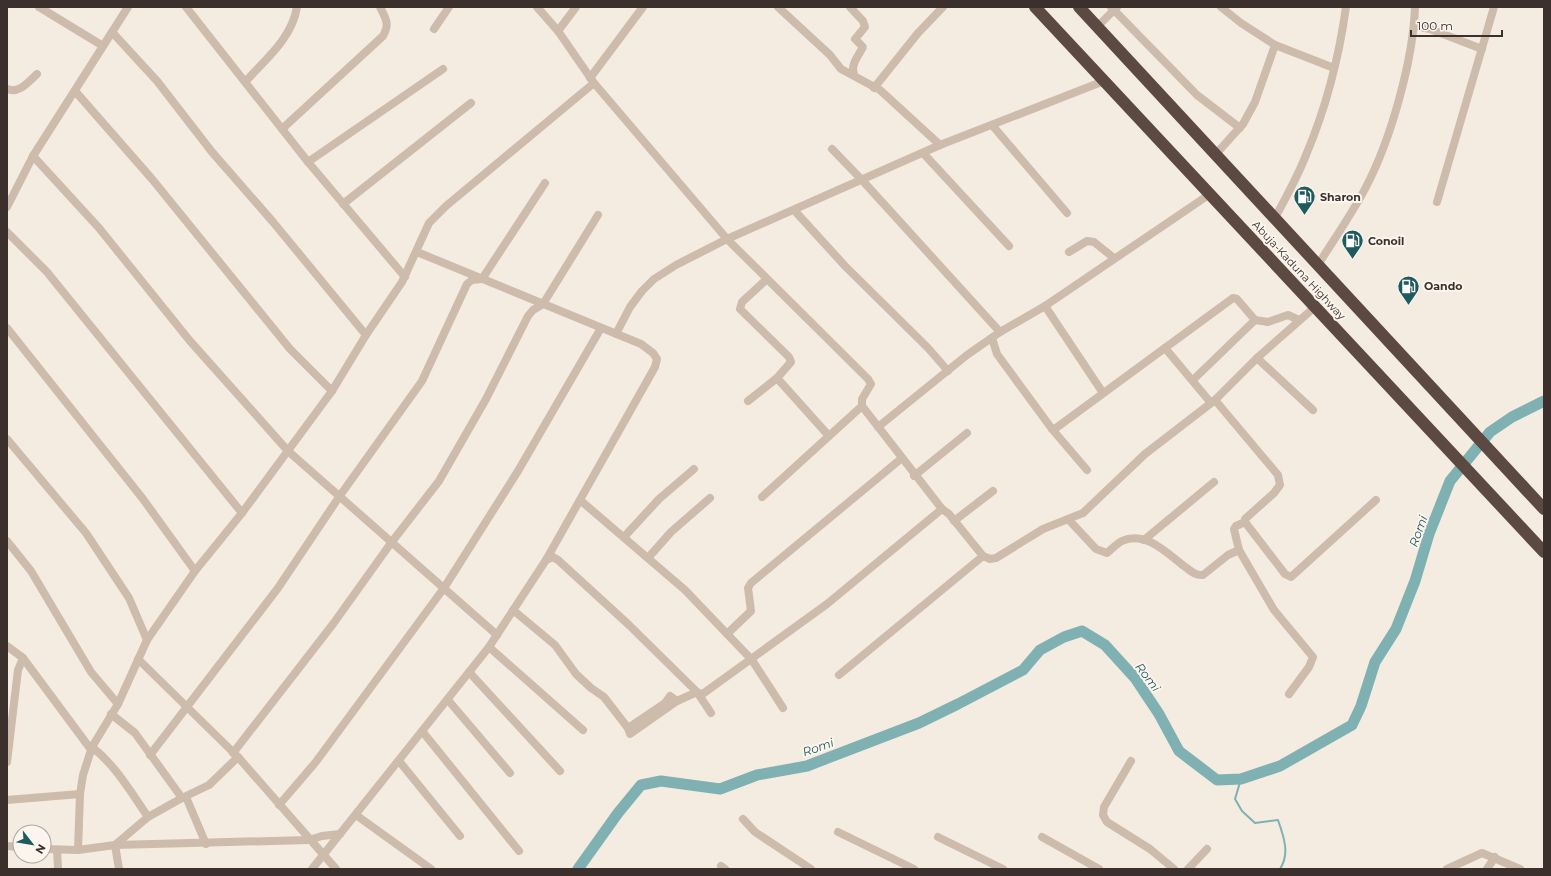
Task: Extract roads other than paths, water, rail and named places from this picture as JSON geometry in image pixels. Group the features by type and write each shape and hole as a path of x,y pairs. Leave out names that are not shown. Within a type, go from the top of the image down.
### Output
{"highway":[{"name":"Abuja-Kaduna Highway","path":"1035,7 1316,306 1442,444 1544,552"},
{"name":"Abuja-Kaduna Highway","path":"1079,7 1544,509"}],"street":[{"path":"39,7 103,46"},
{"path":"7,207 33,156 128,7"},
{"path":"186,7 246,81 308,162 405,277"},
{"path":"246,81 283,40 292,27 297,7"},
{"path":"282,129 383,36 388,22 380,7"},
{"path":"434,30 448,7"},
{"path":"537,7 558,31 592,80 727,239 868,379 870,384 862,399 862,406 914,476 940,508 954,521 983,556 990,559 996,558 1043,529 1069,520 1083,513 1145,454 1213,401 1257,358 1316,306"},
{"path":"558,31 576,7"},
{"path":"78,850 80,794 83,775 92,749 118,704 147,640 195,571 242,513 332,391 366,335 405,277 429,224 446,206 592,80 643,7"},
{"path":"778,7 830,55 841,69 854,74 874,88 880,90 940,145"},
{"path":"850,7 863,21 865,26 855,38 863,47 852,70 854,74"},
{"path":"874,88 918,33 942,7"},
{"path":"1221,7 1241,23 1275,45 1334,68"},
{"path":"1275,218 1309,148 1320,119 1341,42 1346,7"},
{"path":"1318,265 1366,187 1384,145 1400,96 1411,49 1415,7"},
{"path":"1437,202 1494,7"},
{"path":"1097,28 1114,8 1197,96 1240,128"},
{"path":"1414,26 1430,29 1482,49"},
{"path":"112,32 157,81 212,152 274,222 366,335"},
{"path":"1215,155 1240,128 1255,102 1275,45"},
{"path":"308,162 443,69"},
{"path":"7,89 14,91 21,89 37,74"},
{"path":"616,334 630,307 654,278 727,239 940,145 1104,81"},
{"path":"75,91 152,179 290,349 332,391"},
{"path":"343,204 471,103"},
{"path":"992,124 1066,213"},
{"path":"832,149 1000,332"},
{"path":"923,153 1009,246"},
{"path":"33,156 99,228 190,341 288,451 497,635"},
{"path":"482,279 545,183"},
{"path":"878,426 1000,332 1045,306 1210,194"},
{"path":"794,210 845,266 928,348 948,371"},
{"path":"115,845 148,817 209,785 235,755 333,624 391,543 439,481 486,399 528,316 533,310 543,304 598,215"},
{"path":"7,232 47,272 242,513"},
{"path":"1069,252 1087,241 1094,242 1114,258"},
{"path":"312,869 489,647 546,560 654,367 657,359 653,352 641,344 417,252"},
{"path":"150,755 278,588 339,497 422,380 468,284 472,280 482,279"},
{"path":"748,401 777,378 791,362 791,360 740,309 742,302 767,279"},
{"path":"1052,429 1056,428 1233,298 1237,299 1255,320 1268,322 1288,315 1299,320"},
{"path":"1045,306 1103,393"},
{"path":"1193,380 1255,320"},
{"path":"7,328 143,498 195,571"},
{"path":"279,805 320,757 444,588 518,471 601,328"},
{"path":"992,338 998,354 1035,408 1087,470"},
{"path":"1165,348 1278,475 1280,480 1280,485 1274,493 1245,519 1245,522 1236,526 1234,529 1239,550 1274,610 1313,657 1310,667 1289,694"},
{"path":"1257,358 1313,410"},
{"path":"777,378 828,436"},
{"path":"762,497 862,406"},
{"path":"914,476 967,433"},
{"path":"7,439 86,533 128,598 147,640"},
{"path":"727,634 751,611 748,588 751,583 902,458"},
{"path":"624,537 659,499 694,469"},
{"path":"1144,540 1214,482"},
{"path":"954,521 993,492"},
{"path":"648,558 671,532 710,498"},
{"path":"580,500 685,590 752,660 782,708"},
{"path":"1245,522 1285,574 1291,577 1376,500"},
{"path":"513,610 556,646 576,674 591,688 604,697 628,728 665,703 670,696 677,701 697,692 700,694 704,693 752,660 827,604 940,508"},
{"path":"1069,520 1096,549 1102,552 1107,553 1120,542 1128,538 1144,540 1154,543 1194,574 1201,575 1228,555 1239,550"},
{"path":"7,541 31,571 91,672 118,704"},
{"path":"839,675 983,556"},
{"path":"546,560 553,557 558,560 629,625 697,692 711,714"},
{"path":"1201,575 1207,583"},
{"path":"7,646 23,658 92,749 105,758 125,782 148,817"},
{"path":"489,647 584,730"},
{"path":"7,762 18,670 23,658"},
{"path":"138,659 235,755 336,869"},
{"path":"470,672 560,772"},
{"path":"448,700 510,773"},
{"path":"111,714 135,733 182,798 186,797 206,844"},
{"path":"422,731 519,851"},
{"path":"399,761 460,836"},
{"path":"1131,761 1104,807 1103,815 1113,828 1150,849 1174,869"},
{"path":"7,800 80,794"},
{"path":"356,815 431,869"},
{"path":"743,818 755,832 810,869"},
{"path":"838,832 914,869"},
{"path":"52,850 78,850 115,845 206,844 309,840 322,836 340,834"},
{"path":"938,837 1003,869"},
{"path":"1042,837 1099,869"},
{"path":"115,845 119,869"},
{"path":"1188,869 1207,849"},
{"path":"57,850 58,869"},
{"path":"1447,869 1480,853 1495,857 1520,869"},
{"path":"1487,869 1495,857"}],"waterway":[{"name":"Romi","path":"578,869 618,813 641,785 661,781 720,789 757,775 807,766 919,723 958,704 1023,670 1040,650 1064,637 1082,631 1105,645 1135,678 1159,714 1179,751 1217,780 1241,779 1280,766 1352,725 1361,706 1375,662 1396,629 1415,581 1429,534 1450,481 1490,432 1512,417 1544,401"},
{"path":"1241,779 1235,799 1242,811 1255,823 1278,820 1285,845 1285,857 1280,869"}],"place":[{"name":"Sharon","path":"1304,216"},
{"name":"Conoil","path":"1353,260"},
{"name":"Oando","path":"1409,306"}]}
